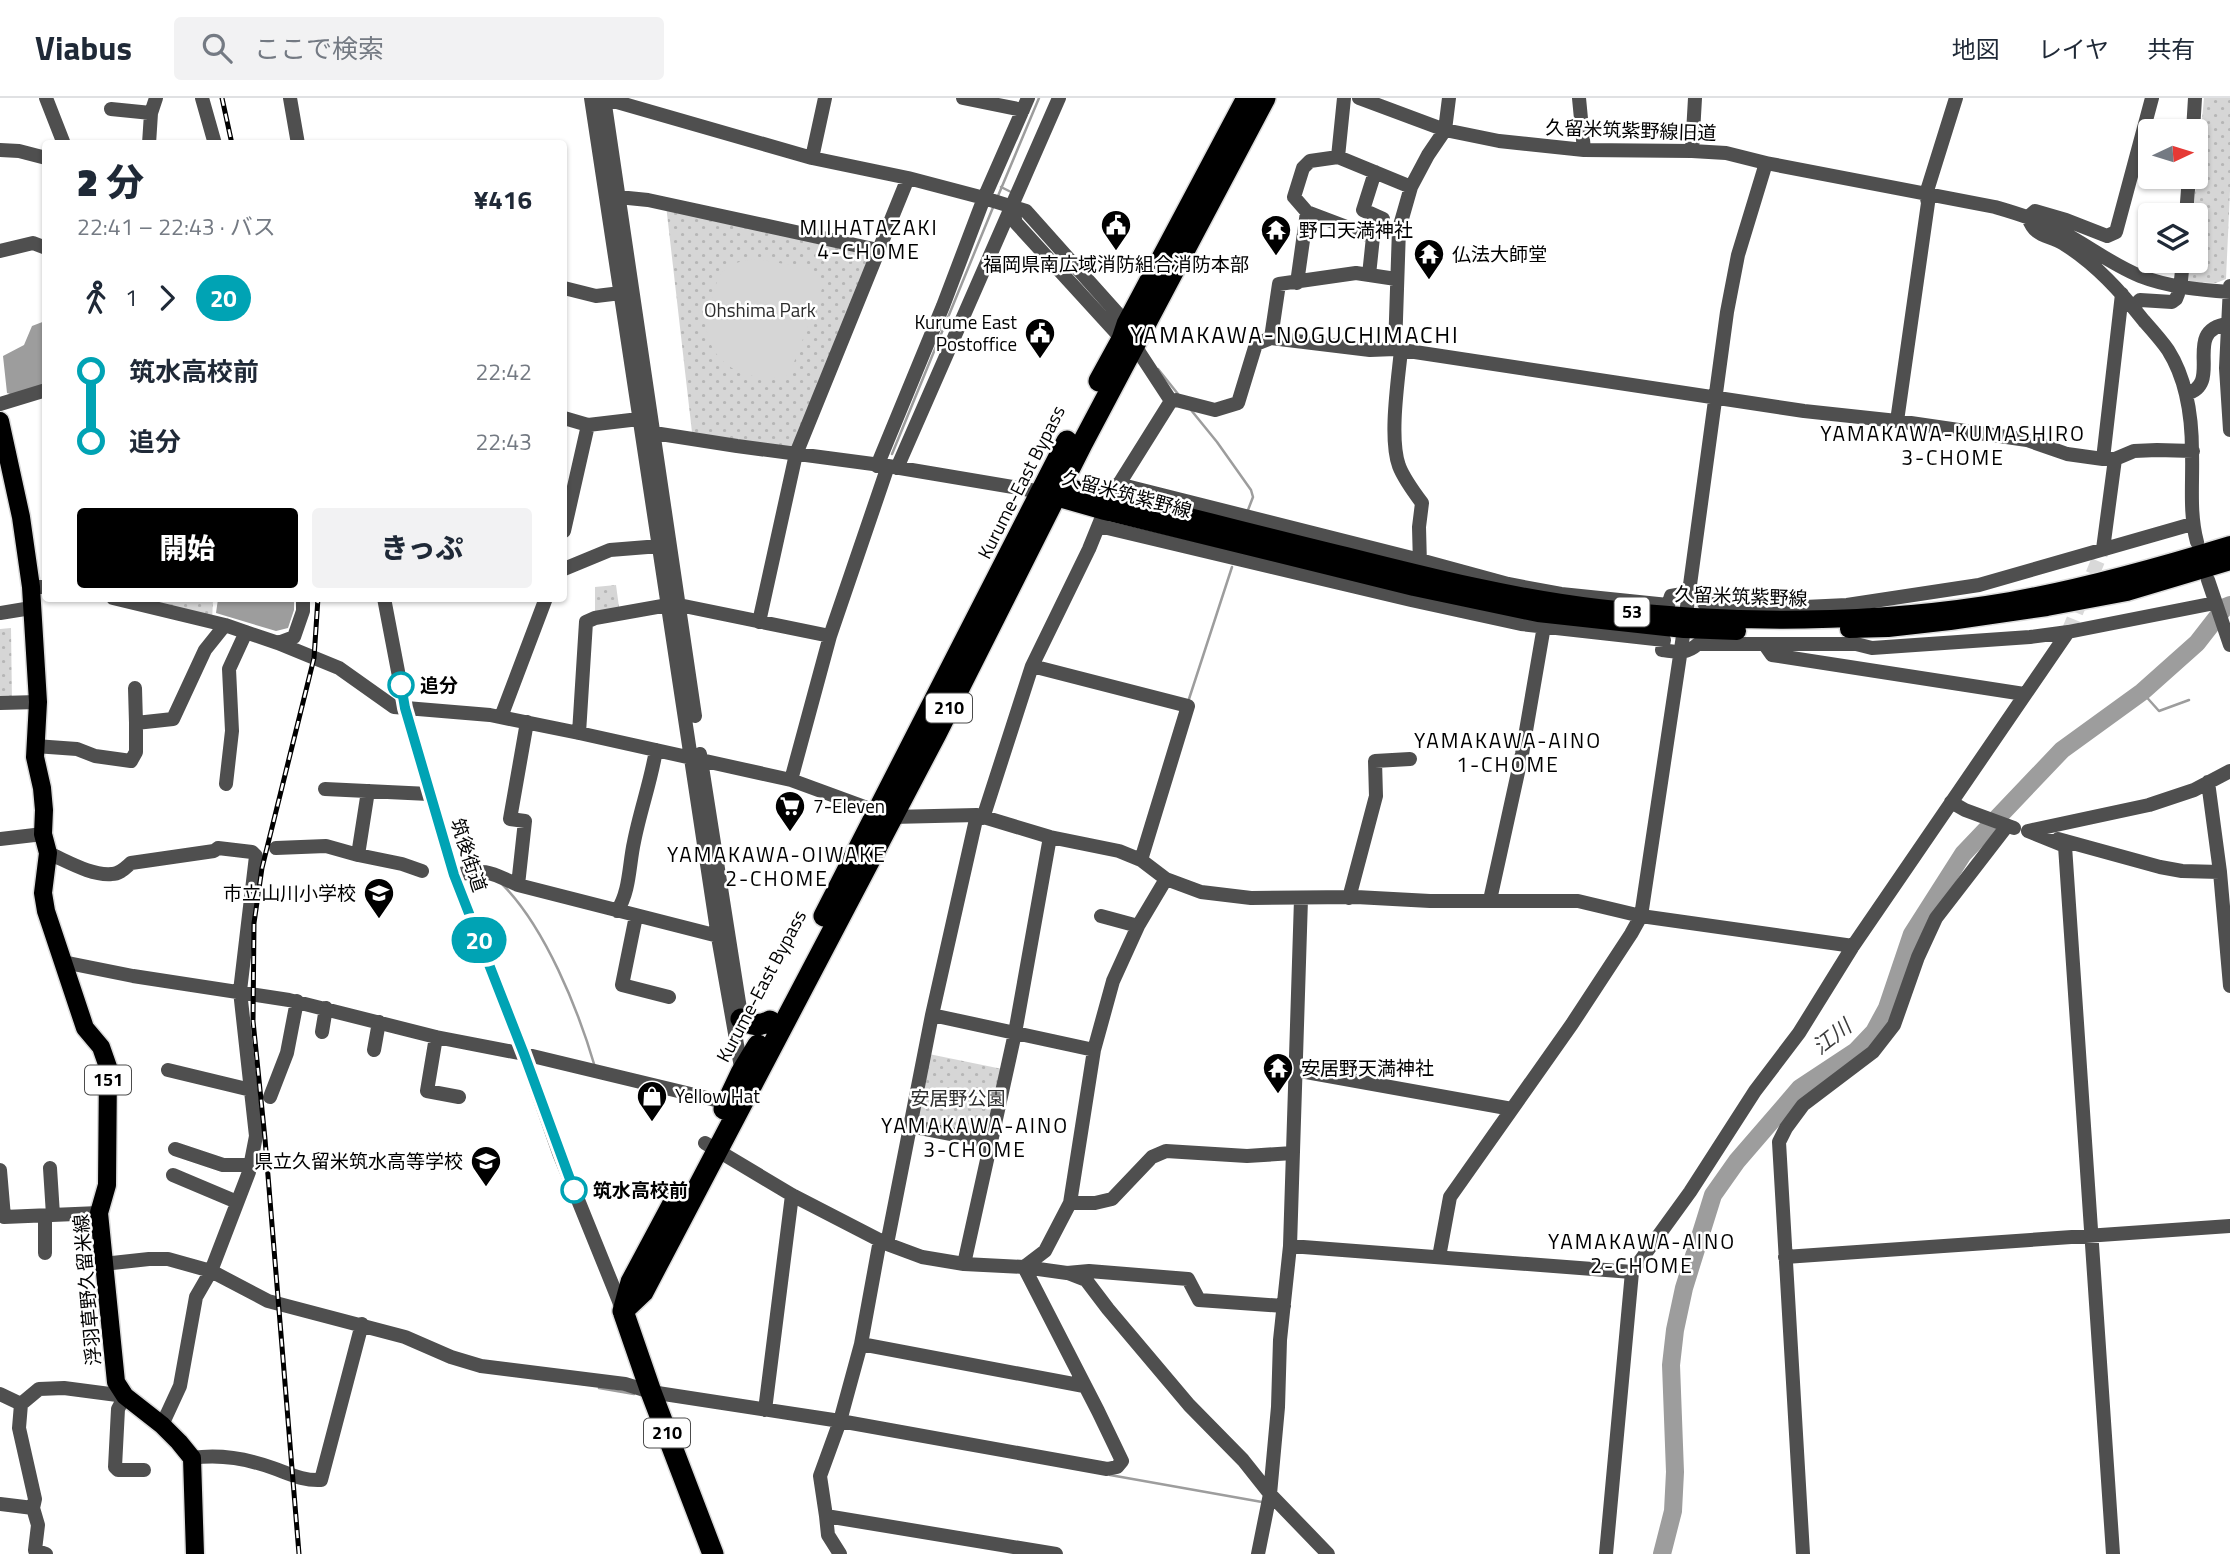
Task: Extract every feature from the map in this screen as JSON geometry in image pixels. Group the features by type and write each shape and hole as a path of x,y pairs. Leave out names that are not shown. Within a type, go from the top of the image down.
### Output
{"highway":[{"name":"Kurume-East Bypass","path":"623,1311 631,1282 711,1146 1053,492 1247,98"},
{"name":"Kurume-East Bypass","path":"1128,336 1265,98"},
{"name":"Kurume-East Bypass","path":"711,1146 728,1103 749,1074 769,1021 885,814"},
{"path":"741,1019 756,1025 769,1021"},
{"name":"210","path":"623,1311 713,1554"}],"main road":[{"name":"浮羽草野久留米線","path":"0,421 38,587 31,608 37,657 35,746 44,810 43,834 48,853 45,902 85,1028 101,1047 108,1067 107,1185 99,1213 116,1382 125,1395"},
{"name":"久留米筑紫野線","path":"1053,492 1416,580 1538,613 1685,623 1768,632 1888,628 2047,607 2127,592 2230,561"},
{"name":"久留米筑紫野線","path":"1685,623 1881,616 2008,601 2175,562 2230,545"},
{"path":"125,1395 162,1425 192,1458 195,1554"}],"street":[{"path":"46,98 62,140"},
{"path":"149,140 151,113 156,98"},
{"path":"202,98 214,140"},
{"path":"290,98 297,140"},
{"path":"592,98 639,419 660,546 673,605"},
{"path":"749,1074 696,759 673,605 654,433 603,98 812,158 908,178 1012,208"},
{"path":"812,158 825,98"},
{"path":"792,780 830,636 887,467 984,198 1026,104 963,98"},
{"path":"887,467 1012,208 1059,98"},
{"path":"1338,157 1344,98"},
{"name":"久留米筑紫野線旧道","path":"1359,98 1445,130 1499,141 1584,150 1726,153 1995,207 2057,229 2141,277 2170,285 2230,292"},
{"path":"1416,580 1422,503 1398,464 1395,434 1399,229 1411,187 1427,155 1445,130 1449,98"},
{"path":"1579,98 1584,150"},
{"path":"1692,151 1695,98"},
{"path":"1897,421 1927,203 1926,194 1956,98"},
{"path":"2028,217 2035,211 2107,236 2116,232 2152,98"},
{"path":"2194,119 2195,98"},
{"path":"111,109 151,113"},
{"path":"0,150 19,151 42,158"},
{"path":"1373,237 1307,212 1294,197 1303,168 1310,161 1338,157 1411,187"},
{"path":"1439,1257 1450,1197 1572,1024 1632,934 1641,916 1685,623 1727,312 1738,255 1766,163"},
{"path":"1369,275 1373,237 1383,219 1363,210 1375,172"},
{"path":"759,622 796,454 908,178"},
{"path":"618,197 648,200 878,250"},
{"path":"1012,208 1016,223 1128,336 1171,401"},
{"path":"1297,283 1307,212"},
{"name":"久留米筑紫野線旧道","path":"2028,217 2031,226 2038,233 2063,243 2102,273 2167,349 2181,375 2193,451 2192,524 2197,542"},
{"path":"0,251 33,243 42,246"},
{"path":"1271,338 1279,284 1356,273 1396,279"},
{"path":"2133,307 2140,300 2172,302 2176,299 2180,287 2182,273"},
{"path":"2230,286 2226,368 2230,430"},
{"path":"567,289 596,296 621,293"},
{"path":"2103,549 2122,294"},
{"path":"2186,394 2196,392 2201,386 2204,342 2210,332 2217,326 2228,324"},
{"path":"840,1554 828,1535 820,1476 861,1344 932,1015 980,816 1032,666 1108,504 1171,401 1177,400 1215,410 1237,403 1256,344 1271,338 1370,350 1398,350 1804,411 1897,421 2027,440 2067,454 2109,459 2134,451 2193,451"},
{"path":"0,404 42,391"},
{"path":"567,419 589,425 639,419 654,433 1053,492"},
{"path":"567,518 589,425"},
{"path":"1108,504 1416,580 1521,624 1664,640 1662,650 1680,652 1689,652 1698,644 1856,645 1872,648 1978,641 2068,632 2218,611"},
{"path":"1416,580 1508,584 1561,594 1668,605 1671,596 1688,593 1702,595 1704,603 1765,609 1847,606 1979,585 2192,524"},
{"path":"567,568 610,550 660,546"},
{"path":"2208,580 2230,645"},
{"path":"150,602 278,643 339,668 394,707 500,717 579,733 792,780 885,814 980,816 1050,837 1119,851 1141,860 1166,879 1201,892 1251,898 1578,901 1641,916 1853,946"},
{"path":"278,643 294,637 303,611 303,602"},
{"name":"筑後街道","path":"385,602 405,708 454,875 524,1054 559,1153 623,1311"},
{"path":"500,717 544,602"},
{"path":"579,733 586,622 619,613 673,605 830,636"},
{"path":"0,613 31,608"},
{"path":"136,723 173,719 205,650 225,625"},
{"path":"1490,900 1522,754 1544,626"},
{"path":"226,784 232,731 229,668 246,632"},
{"path":"1606,1554 1632,1272 1690,1192 1755,1091 1798,1032 1853,946 2068,632"},
{"path":"1765,645 1772,655 2024,694"},
{"path":"1032,666 1188,706 1141,860"},
{"path":"35,746 76,749 95,756 131,761 136,752 135,688"},
{"path":"0,703 38,702"},
{"path":"518,885 525,821 510,819 527,722"},
{"path":"617,911 623,902 634,840 656,750"},
{"path":"1349,898 1376,796 1375,761 1410,760"},
{"path":"2028,831 2149,805 2194,790 2230,771"},
{"path":"2208,782 2220,872 2230,986"},
{"path":"325,789 429,794"},
{"path":"358,855 368,791"},
{"path":"1951,802 2007,826 2160,867 2220,872"},
{"path":"1803,1554 1779,1142 1803,1105 1873,1052 1894,1025 1918,957 1936,918 2007,826"},
{"path":"2028,831 2065,846 2113,1554"},
{"path":"0,839 43,834"},
{"path":"964,1264 1015,1032 1050,837"},
{"path":"276,848 326,846 402,864 422,872"},
{"path":"48,853 91,871 113,874 123,871 131,863 214,851 218,848 252,852 256,856 240,992 256,1136 250,1165 237,1202 211,1271 196,1297 180,1386 162,1425"},
{"path":"454,875 478,870 490,872 518,885 724,938"},
{"path":"1024,1267 1045,1251 1070,1203 1094,1050 1113,981 1138,926 1166,879"},
{"path":"1258,1554 1270,1494 1290,1246 1301,899"},
{"path":"636,916 622,985 669,997"},
{"path":"1101,916 1138,926"},
{"path":"724,938 749,1074"},
{"path":"63,962 296,1001 436,1037 524,1054 728,1103"},
{"path":"270,1097 287,1053 296,1001"},
{"path":"322,1032 326,1008"},
{"path":"932,1015 1094,1050"},
{"path":"374,1051 379,1022"},
{"path":"436,1037 427,1091 459,1097"},
{"path":"168,1070 251,1090"},
{"path":"1295,1070 1513,1109"},
{"path":"909,1126 991,1142"},
{"path":"711,1146 792,1195 883,1242 922,1258 964,1264 1024,1267 1067,1273 1086,1280 1189,1405 1328,1554"},
{"path":"175,1149 223,1165 250,1165"},
{"path":"1070,1203 1095,1203 1112,1199 1152,1157 1166,1151 1247,1156 1293,1153"},
{"path":"45,1253 50,1168"},
{"path":"0,1170 4,1217 99,1213"},
{"path":"173,1175 237,1202"},
{"path":"765,1410 792,1195"},
{"path":"1785,1257 2230,1226"},
{"path":"1290,1246 1632,1272"},
{"path":"103,1264 168,1259 211,1271 268,1301 405,1337 451,1357 481,1366 625,1384 651,1392 839,1421 1107,1469 1117,1467 1122,1461 1024,1267"},
{"path":"1067,1273 1089,1270 1188,1279 1199,1300 1284,1306"},
{"path":"192,1458 229,1457 271,1467 306,1481 321,1480 362,1324"},
{"path":"861,1344 1084,1385"},
{"path":"38,1553 38,1525 33,1508 35,1499 19,1428 21,1404 39,1389 64,1388 125,1395 118,1409 115,1466 118,1470 144,1470"},
{"path":"0,1394 21,1404"},
{"path":"0,1504 33,1508"},
{"path":"826,1516 1056,1554"}],"green space":[{"path":"2204,98 2230,98 2226,279 2216,283 2187,282 2188,273 2208,273 2208,203 2194,203 2195,189 2208,189 2208,119 2202,119"},
{"name":"Ohshima Park","path":"666,205 878,250 796,454 693,441"},
{"path":"758,259 810,269 819,278 822,289 787,375 762,377 737,371 718,356 707,332 713,295 723,271 736,263"},
{"path":"616,585 619,607 595,618 595,587"},
{"path":"150,602 213,602 212,622 149,606"},
{"path":"11,628 12,703 0,703 0,629"},
{"name":"安居野公園","path":"924,1053 1007,1070 991,1142 909,1126"}],"shaded area":[{"path":"42,322 42,385 13,395 7,393 3,356 24,345 32,326"},
{"path":"218,602 294,602 288,628 276,631 216,613"}],"waterway":[{"path":"998,196 1039,98"},
{"path":"1001,187 1011,192"},
{"path":"892,454 994,205"},
{"path":"1158,369 1178,394"},
{"path":"1191,410 1251,490 1253,497 1248,510"},
{"path":"1188,702 1232,567"},
{"name":"江川","path":"1662,1554 1673,1511 1675,1472 1671,1365 1675,1330 1684,1288 1713,1195 1737,1161 1800,1088 1856,1051 1874,1032 1887,1008 1912,934 1963,854 2062,750 2142,692 2197,643 2225,607 2230,605"},
{"path":"2142,692 2159,711 2189,700"},
{"path":"502,884 518,902 546,946 569,995 595,1067"},
{"path":"599,1388 634,1394"},
{"path":"1110,1475 1262,1502"}],"tunnel":[{"path":"2068,632 2103,549"}],"railway":[{"path":"222,98 231,140"},
{"path":"299,1554 253,1021 254,923 262,868 314,658 318,602"}],"bus line":[{"name":"20","path":"401,685 405,708 454,875 574,1190"}],"place":[{"name":"福岡県南広域消防組合消防本部","path":"1116,252"},
{"name":"野口天満神社","path":"1276,257"},
{"name":"仏法大師堂","path":"1429,281"},
{"name":"Kurume East Postoffice","path":"1040,360"},
{"name":"追分","path":"401,685"},
{"name":"7-Eleven","path":"790,833"},
{"name":"市立山川小学校","path":"379,920"},
{"name":"安居野天満神社","path":"1278,1095"},
{"name":"Yellow Hat","path":"652,1123"},
{"name":"県立久留米筑水高等学校","path":"486,1188"},
{"name":"筑水高校前","path":"574,1190"}],"district":[{"name":"MIIHATAZAKI 4-CHOME","path":"869,240"},
{"name":"YAMAKAWA-NOGUCHIMACHI","path":"1295,335"},
{"name":"YAMAKAWA-KUMASHIRO 3-CHOME","path":"1953,446"},
{"name":"YAMAKAWA-AINO 1-CHOME","path":"1508,753"},
{"name":"YAMAKAWA-OIWAKE 2-CHOME","path":"777,867"},
{"name":"YAMAKAWA-AINO 3-CHOME","path":"975,1138"},
{"name":"YAMAKAWA-AINO 2-CHOME","path":"1642,1254"}]}
